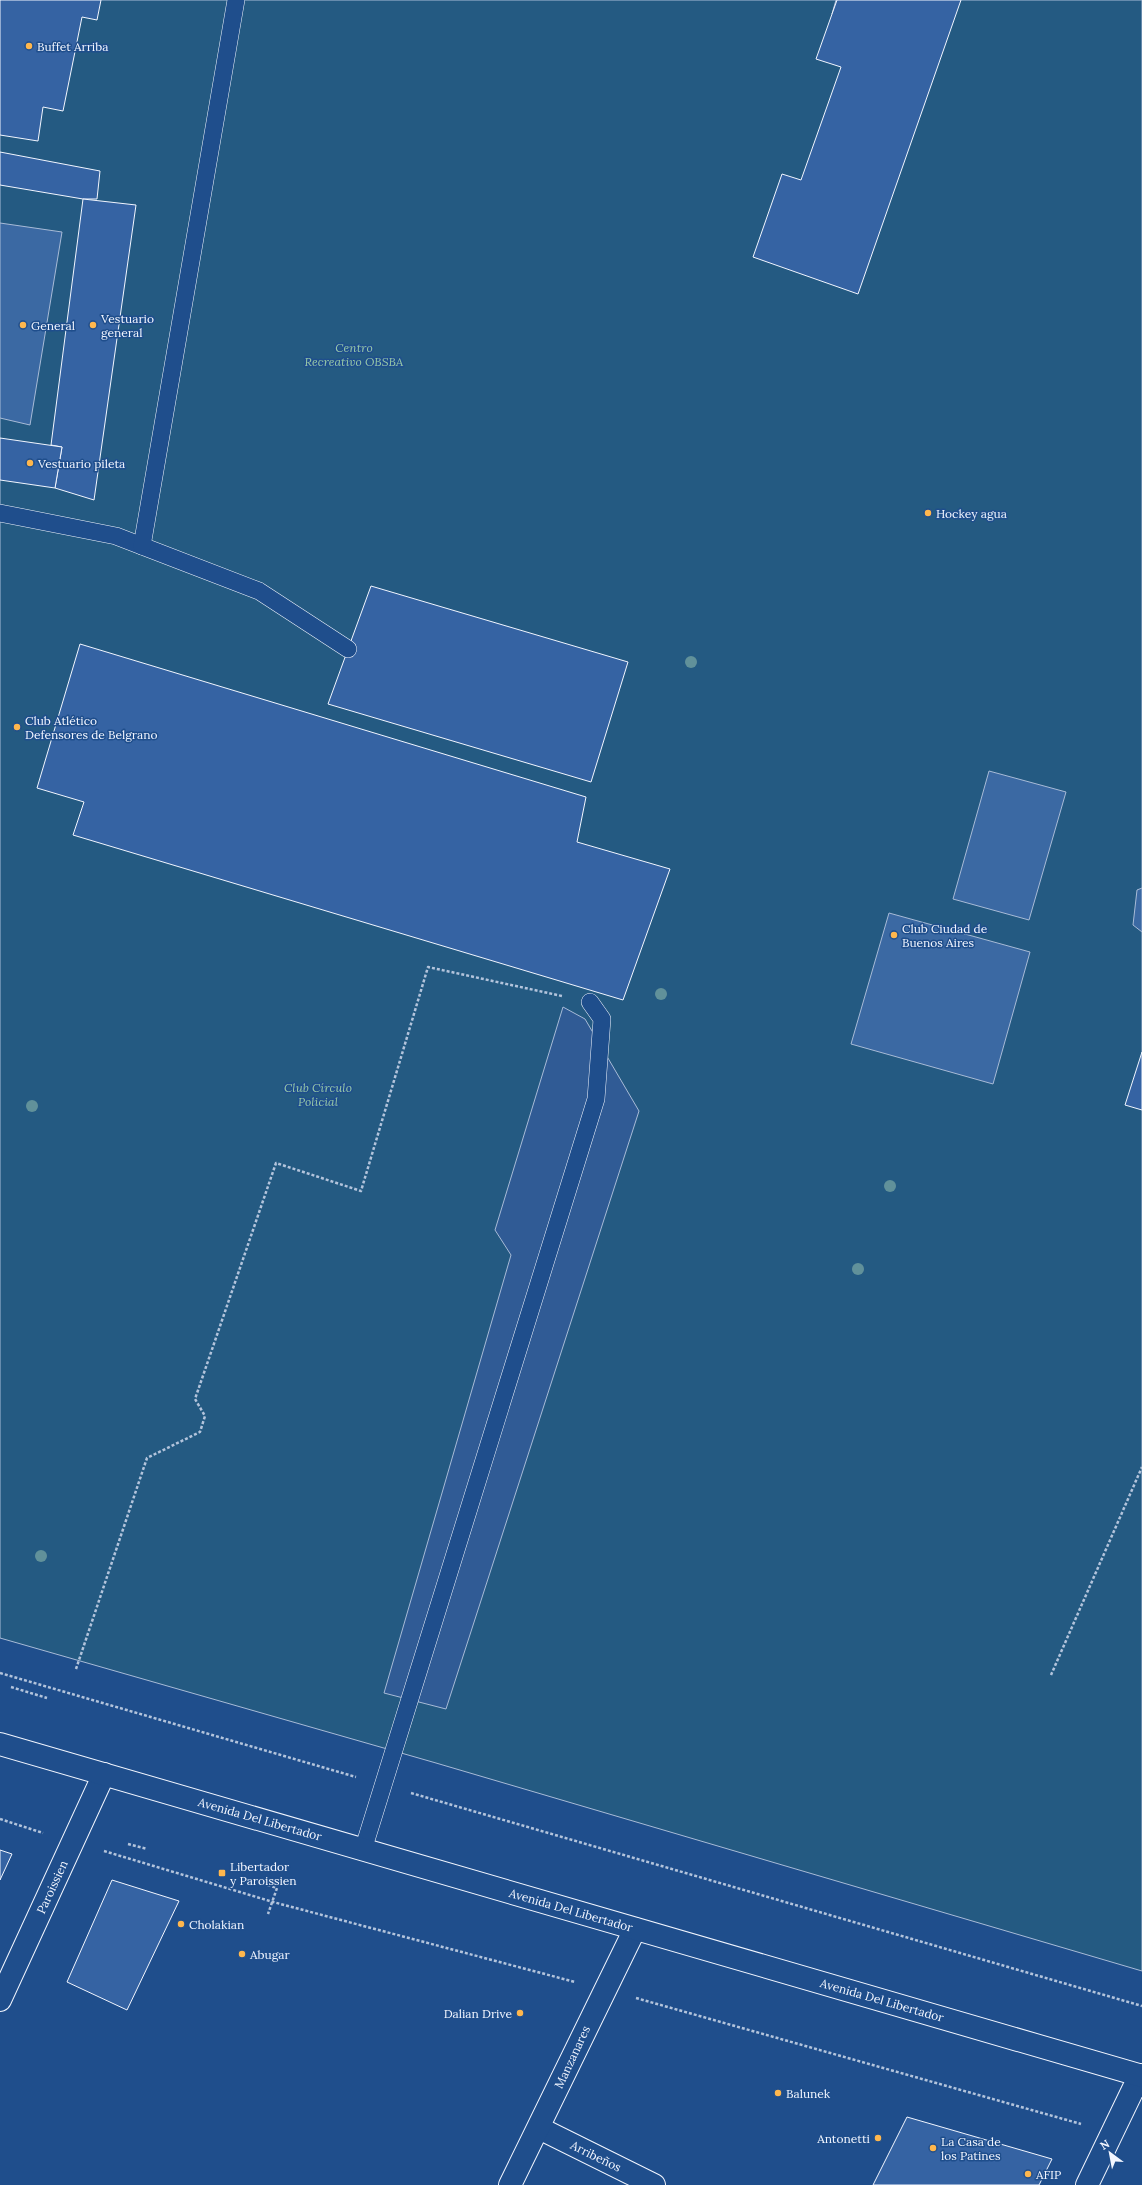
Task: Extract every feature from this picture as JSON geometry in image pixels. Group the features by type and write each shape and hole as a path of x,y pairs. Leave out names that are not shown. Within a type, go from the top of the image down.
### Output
{"main road":[{"name":"Avenida Del Libertador","path":"0,1744 1141,2076"},
{"name":"Paroissien","path":"0,2000 104,1774"},
{"name":"Manzanares","path":"510,2185 635,1929"},
{"path":"1087,2185 1141,2076"},
{"name":"Arribeños","path":"538,2128 654,2185"}],"lane":[{"path":"142,546 236,0"},
{"path":"0,513 116,536 259,591 348,649"},
{"path":"363,1850 400,1735 596,1099 602,1020 590,1002"}],"path":[{"path":"76,1669 147,1458 200,1432 205,1416 195,1399 276,1163 360,1191 428,967 590,1002"},
{"path":"1051,1675 1142,1467"},
{"path":"0,1673 1142,2006"},
{"path":"12,1687 47,1698"},
{"path":"0,1820 273,1902 543,1974 605,1989 1112,2132"},
{"path":"128,1844 147,1849"},
{"path":"258,1882 277,1888 268,1914"}],"green space":[{"path":"0,0 836,0 832,14 837,0 1142,0 1142,1971 436,1763 0,1638"}],"shaded area":[{"name":"General","path":"0,223 62,232 30,425 0,418"},
{"path":"989,771 1066,792 1029,920 953,899"},
{"path":"1142,888 1142,932 1133,925 1137,890"},
{"path":"889,913 1030,952 993,1084 851,1044"},
{"path":"563,1007 585,1019 639,1111 446,1709 384,1693 511,1255 495,1230"}],"building":[{"path":"0,0 101,0 97,20 82,17 63,111 43,107 38,141 0,135"},
{"path":"837,0 961,0 858,294 753,257 782,174 801,180 841,67 816,59"},
{"path":"0,152 100,171 97,199 83,199 0,185"},
{"name":"Vestuario general","path":"83,199 136,205 94,500 55,488 62,447 51,445"},
{"name":"Vestuario pileta","path":"0,438 62,447 55,488 0,480"},
{"path":"371,586 628,662 591,782 328,704"},
{"path":"80,644 586,797 577,842 670,869 623,1000 73,835 84,802 37,788"},
{"path":"1142,1052 1142,1110 1125,1105"},
{"path":"0,1850 12,1854 0,1880"},
{"path":"112,1880 179,1901 127,2010 67,1982"},
{"path":"907,2117 1052,2159 1039,2185 873,2185"}],"place":[{"name":"Buffet Arriba","path":"29,46"},
{"name":"General","path":"23,325"},
{"name":"Vestuario general","path":"93,325"},
{"name":"Vestuario pileta","path":"30,463"},
{"name":"Hockey agua","path":"928,513"},
{"name":"Club Atlético Defensores de Belgrano","path":"17,727"},
{"name":"Club Ciudad de Buenos Aires","path":"894,935"},
{"name":"Libertador y Paroissien","path":"222,1873"},
{"name":"Cholakian","path":"181,1924"},
{"name":"Abugar","path":"242,1954"},
{"name":"Dalian Drive","path":"520,2013"},
{"name":"Balunek","path":"778,2093"},
{"name":"Antonetti","path":"878,2138"},
{"name":"La Casa de los Patines","path":"933,2148"},
{"name":"AFIP","path":"1028,2174"}],"park label":[{"name":"Centro Recreativo OBSBA","path":"354,354"},
{"name":"Club Círculo Policial","path":"318,1094"}]}
